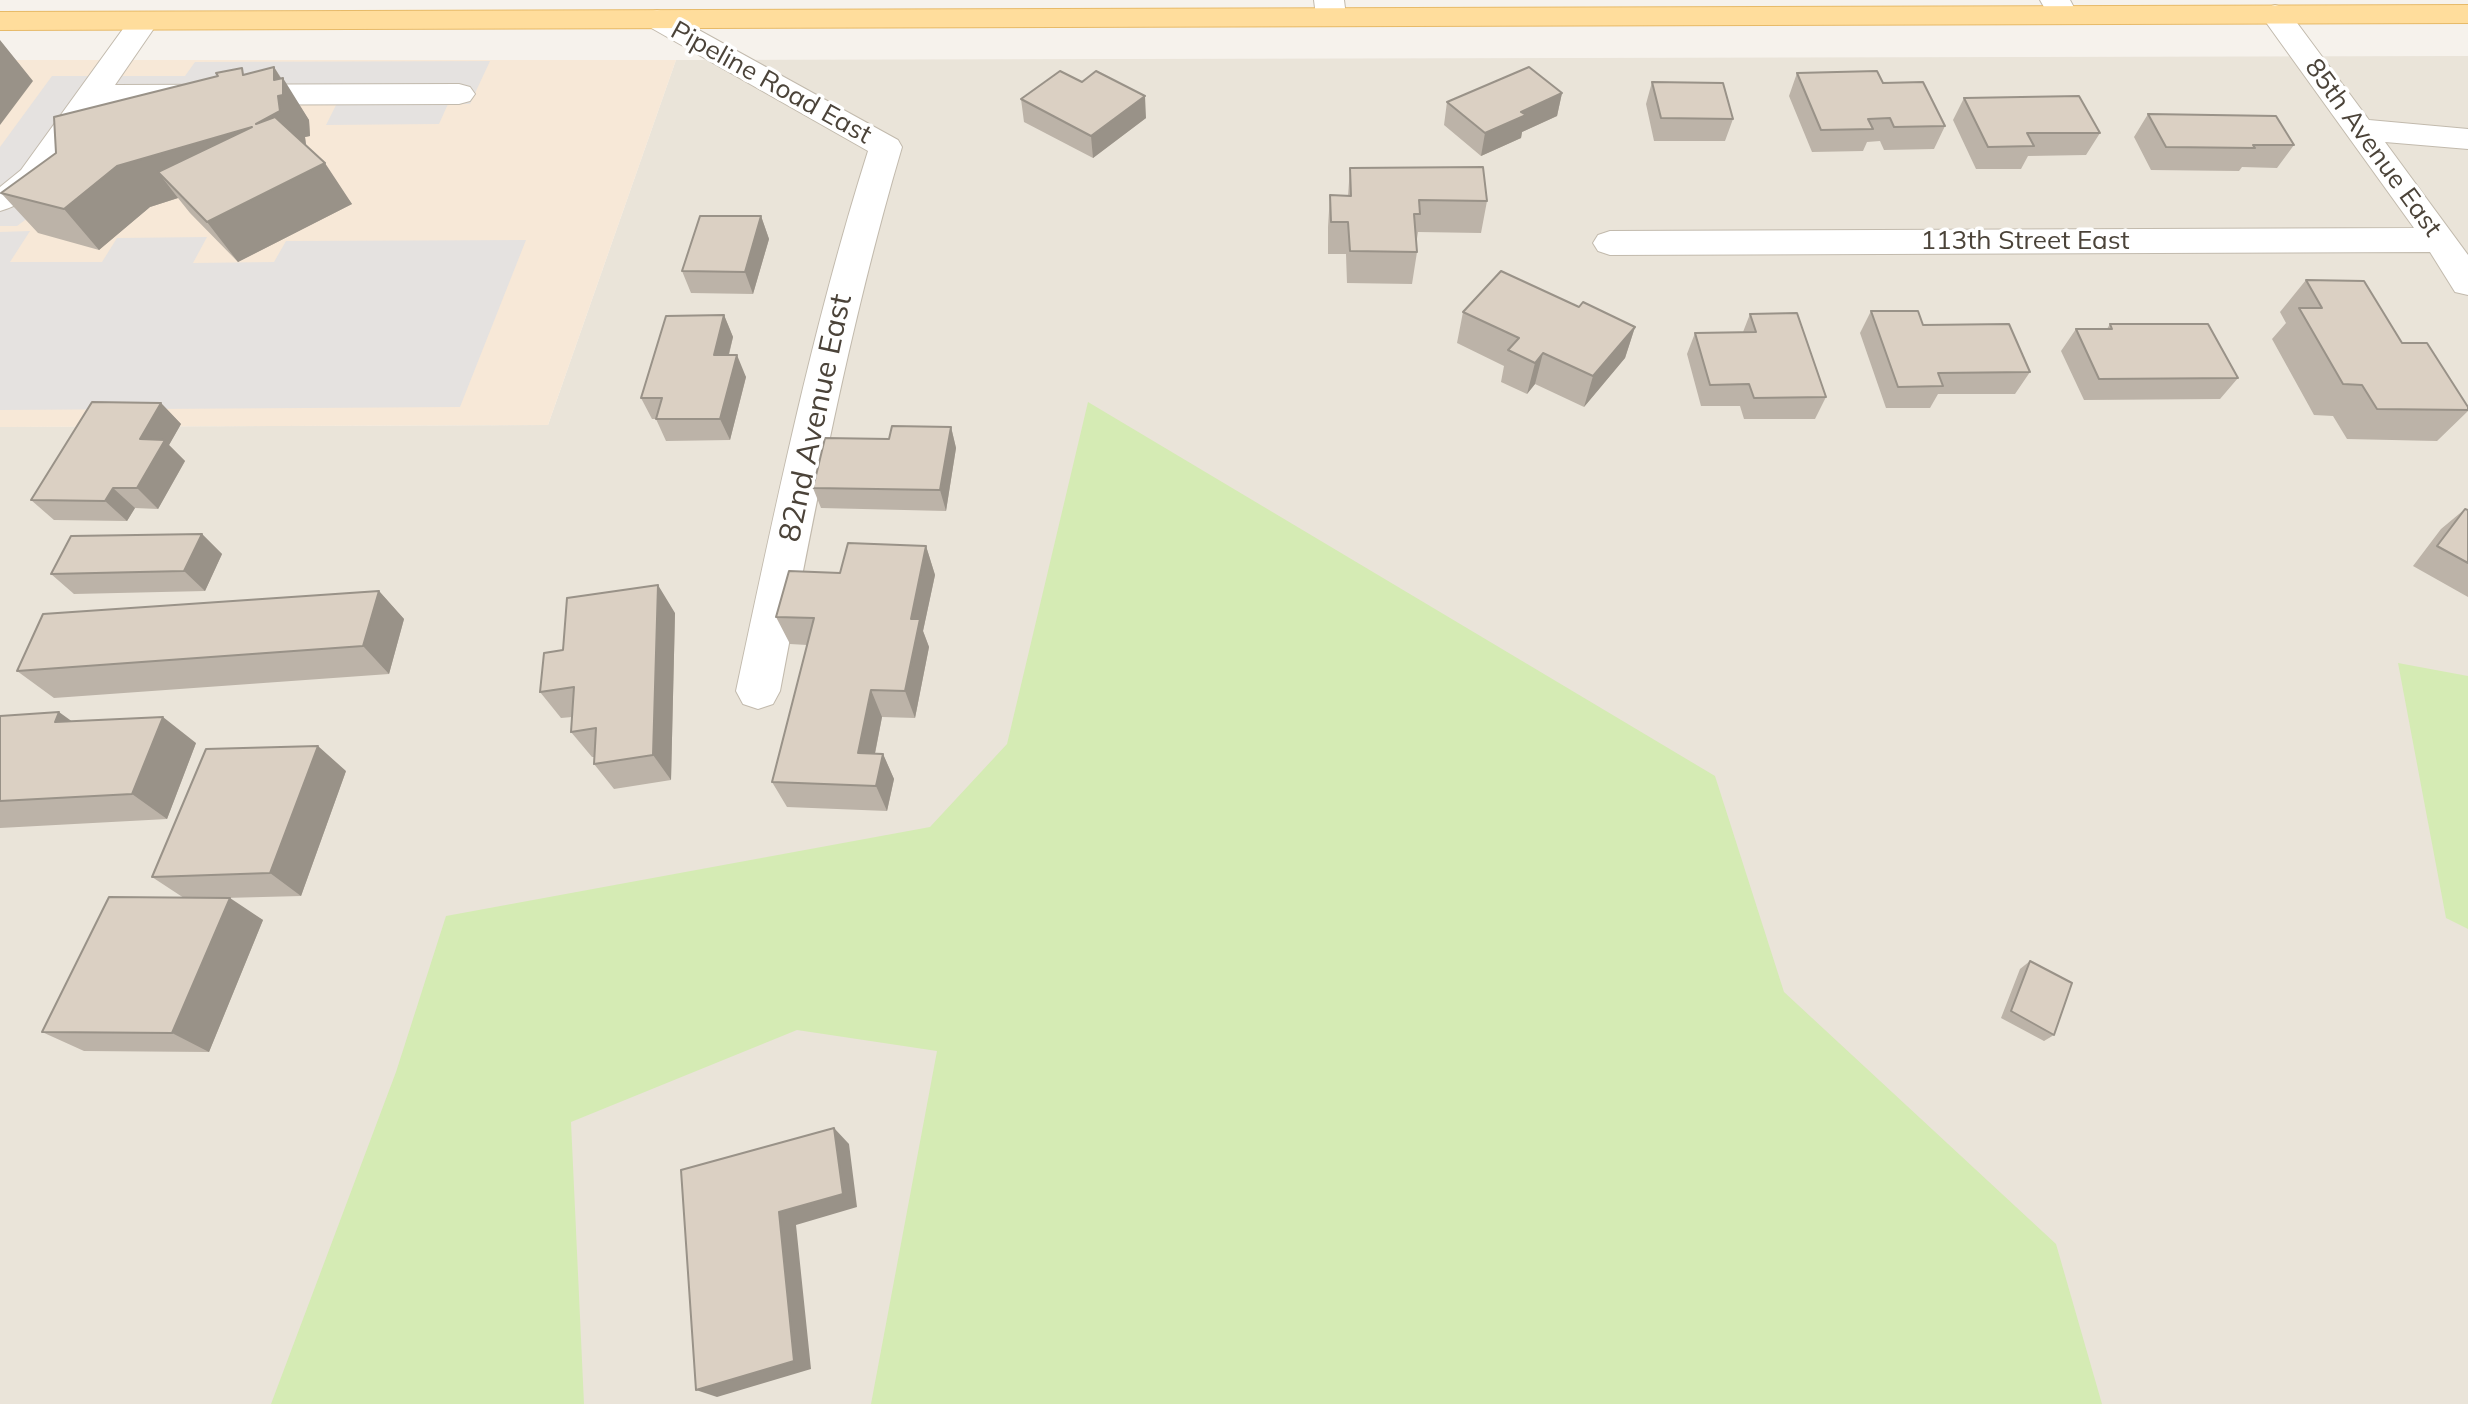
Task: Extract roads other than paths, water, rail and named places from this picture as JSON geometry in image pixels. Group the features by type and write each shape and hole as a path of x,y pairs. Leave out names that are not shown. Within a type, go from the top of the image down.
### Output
{"main road":[{"path":"0,21 657,19 1330,8 2059,7 2275,14 2468,14"}],"street":[{"name":"85th Avenue East","path":"2275,14 2468,283"},
{"name":"Pipeline Road East","path":"657,19 886,147"},
{"path":"0,200 17,192 33,178 144,21"},
{"path":"91,95 459,94"},
{"path":"2359,129 2468,139"},
{"name":"82nd Avenue East","path":"758,691 814,415 851,261 886,147"},
{"name":"113th Street East","path":"1610,243 2440,240"}]}
